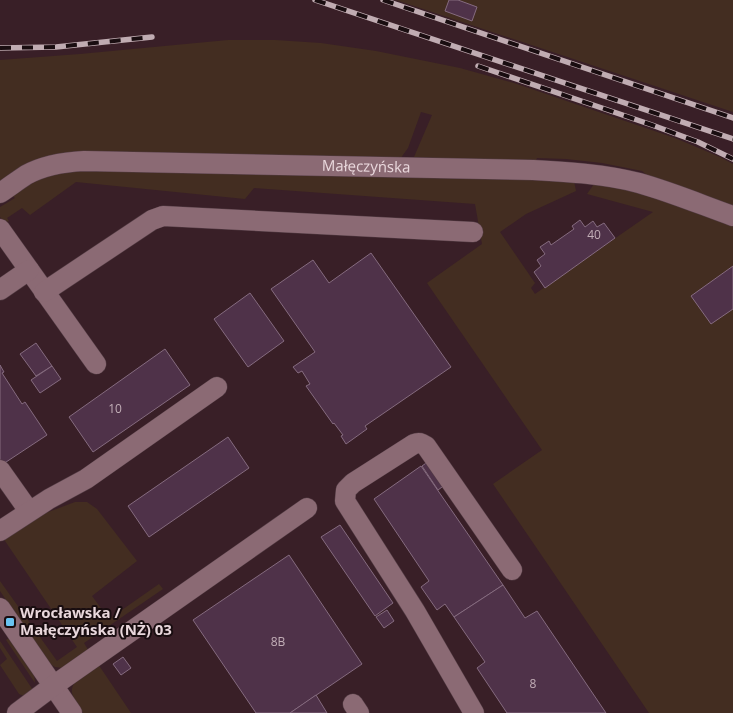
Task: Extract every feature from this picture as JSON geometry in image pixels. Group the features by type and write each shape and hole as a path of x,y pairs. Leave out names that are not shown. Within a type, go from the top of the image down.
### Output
{"street":[{"name":"Małęczyńska","path":"0,193 28,174 45,167 84,161 534,170 601,176 639,183 733,216"},
{"path":"44,292 152,220 163,216 473,232"},
{"path":"0,228 96,364"},
{"path":"0,290 29,270"},
{"path":"0,531 48,499 86,479 218,387"},
{"path":"474,713 415,612 345,501 346,490 353,482 414,444 422,443 426,446 512,570"},
{"path":"0,470 29,511"},
{"path":"17,713 307,508"},
{"path":"0,608 72,713"}],"shaded area":[{"path":"396,0 733,0 733,112 438,14"},
{"path":"228,40 275,40 321,43 376,51 460,68 514,83 675,138 733,164 733,208 649,177 642,171 602,163 537,158 535,163 414,157 432,115 421,112 408,148 400,159 42,158 0,182 0,60"},
{"path":"77,169 574,181 576,191 526,214 500,232 535,283 531,288 535,294 653,212 587,194 594,184 633,191 668,201 733,226 733,713 649,713 493,484 542,450 427,283 482,244 475,204 254,188 245,199 76,182 30,215 22,208 7,218 9,221 5,223 0,217 0,207 15,198 12,195 46,176"},
{"path":"75,502 87,502 97,509 137,561 92,596 109,619 159,584 163,589 84,643 90,653 63,668 55,667 49,663 0,591 0,581 57,661 77,647 3,538 43,514"},
{"path":"10,637 34,673 35,683 6,640"},
{"path":"0,641 33,690 24,696 19,694 0,665 7,659 0,648"},
{"path":"98,664 131,713 83,713 76,703 72,691 73,686 84,673"}],"building":[{"path":"449,0 458,0 477,7 472,21 445,11"},
{"path":"580,220 585,227 593,221 597,227 604,223 615,238 545,288 534,272 541,266 537,260 545,254 540,247 549,241 551,245 574,229 572,226"},
{"path":"371,253 451,367 365,426 367,429 346,444 341,436 343,435 306,386 310,384 302,371 298,373 293,367 315,352 271,289 313,260 329,283"},
{"path":"733,266 733,309 711,324 691,296"},
{"path":"250,293 284,341 248,367 214,319"},
{"path":"36,343 52,366 36,376 20,354"},
{"path":"165,349 190,385 93,452 69,417"},
{"path":"0,365 4,372 2,373 22,404 25,402 47,435 0,466"},
{"path":"52,366 61,379 40,393 31,380"},
{"path":"228,437 249,468 149,537 128,506"},
{"path":"429,461 446,484 438,490 422,466"},
{"path":"421,466 503,585 454,617 445,604 437,610 421,587 429,581 374,499"},
{"path":"340,525 393,603 375,616 321,537"},
{"path":"289,555 362,664 290,713 256,713 193,620"},
{"path":"503,585 525,618 537,611 606,713 507,713 477,668 485,662 454,617"},
{"path":"387,610 394,621 384,628 376,617"},
{"path":"123,657 131,668 121,675 113,664"},
{"path":"316,695 327,713 290,713"}],"railway":[{"path":"315,0 733,139"},
{"path":"383,0 733,118"},
{"path":"0,48 56,47 152,37"},
{"path":"478,66 652,125 698,142 733,159"}],"place":[{"name":"Wrocławska / Małęczyńska (NŻ) 03","path":"10,622"}]}
